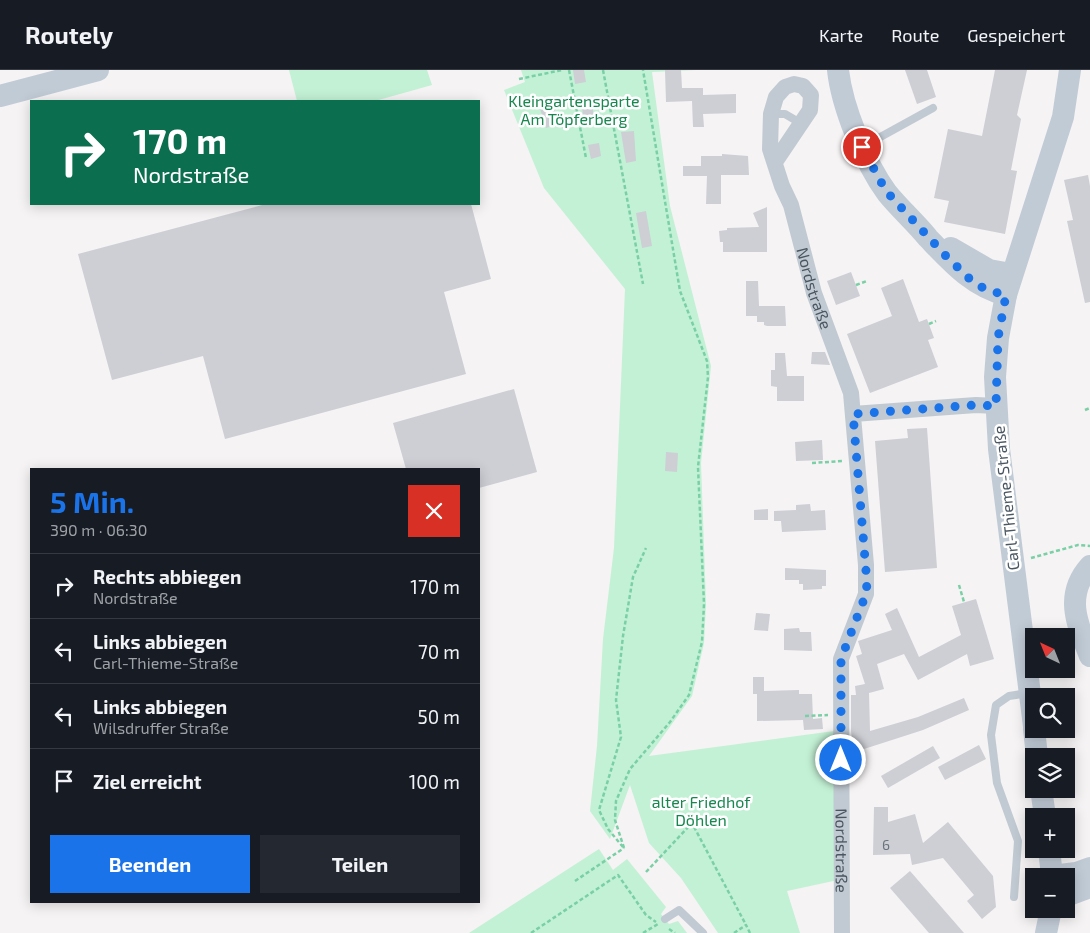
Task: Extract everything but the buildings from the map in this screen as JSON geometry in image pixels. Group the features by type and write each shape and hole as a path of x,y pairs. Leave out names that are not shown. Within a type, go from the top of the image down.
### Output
{"main road":[{"path":"0,81 42,74 98,70"},
{"path":"838,70 844,98 862,147 886,191 973,282 987,290 1009,285"},
{"name":"Carl-Thieme-Straße","path":"1029,688 999,449 996,406 998,338 1009,285 1064,117 1070,70"},
{"path":"0,96 42,74"},
{"path":"1090,566 1076,588 1074,606 1080,632 1090,656"},
{"path":"1075,873 1090,868"},
{"path":"1075,893 1090,887"},
{"path":"1046,933 1048,918"}],"street":[{"name":"Nordstraße","path":"774,162 802,124 812,104 811,95 803,86 794,84 784,87 776,97 768,114 770,149 774,162 791,206 814,293 849,383 867,583 866,594 841,659 842,933"},
{"path":"853,414 976,405 996,406"}],"lane":[{"path":"862,147 933,108"},
{"path":"768,114 785,114 802,124"},
{"path":"1014,897 1018,841 998,783 991,735 992,717 996,705 1009,696 1025,694"},
{"path":"665,919 679,910 703,933"}],"path":[{"path":"546,70 547,74"},
{"path":"519,79 562,70"},
{"path":"569,70 586,158"},
{"path":"603,70 643,284"},
{"path":"624,848 615,820 616,801 630,769 670,722 689,694 702,642 704,604 698,467 708,377 707,362 680,291 643,70"},
{"path":"856,285 867,280"},
{"path":"929,324 936,321"},
{"path":"1085,410 1090,408"},
{"path":"812,463 852,460"},
{"path":"1027,559 1078,545 1090,546"},
{"path":"624,848 608,829 599,810 621,737 616,700 623,636 632,577 646,548"},
{"path":"959,584 964,602"},
{"path":"805,716 833,714"},
{"path":"646,872 692,823 750,933"},
{"path":"575,881 624,848"},
{"path":"531,933 618,875 646,916 658,924"},
{"path":"643,933 665,919"},
{"path":"734,933 746,925"}],"green space":[{"path":"289,70 427,70 432,85 379,100 297,100"},
{"path":"521,70 696,70 652,72 670,206 711,366 701,463 706,604 704,643 692,696 649,756 834,731 838,880 787,891 800,933 718,933 681,878 649,843 630,785 610,839 590,811 597,746 603,639 614,548 625,289 544,188 504,90 525,82"},
{"path":"599,849 613,870 627,859 666,907 661,914 669,924 678,921 687,933 469,933"}],"route":[{"path":"841,760 841,659 845,644 866,594 867,583 853,414 976,405 996,406 995,377 998,338 1006,295 987,290 973,282 908,217 886,191 862,147"}],"park label":[{"name":"Kleingartensparte Am Töpferberg","path":"574,110"},
{"name":"alter Friedhof Döhlen","path":"701,811"}]}
